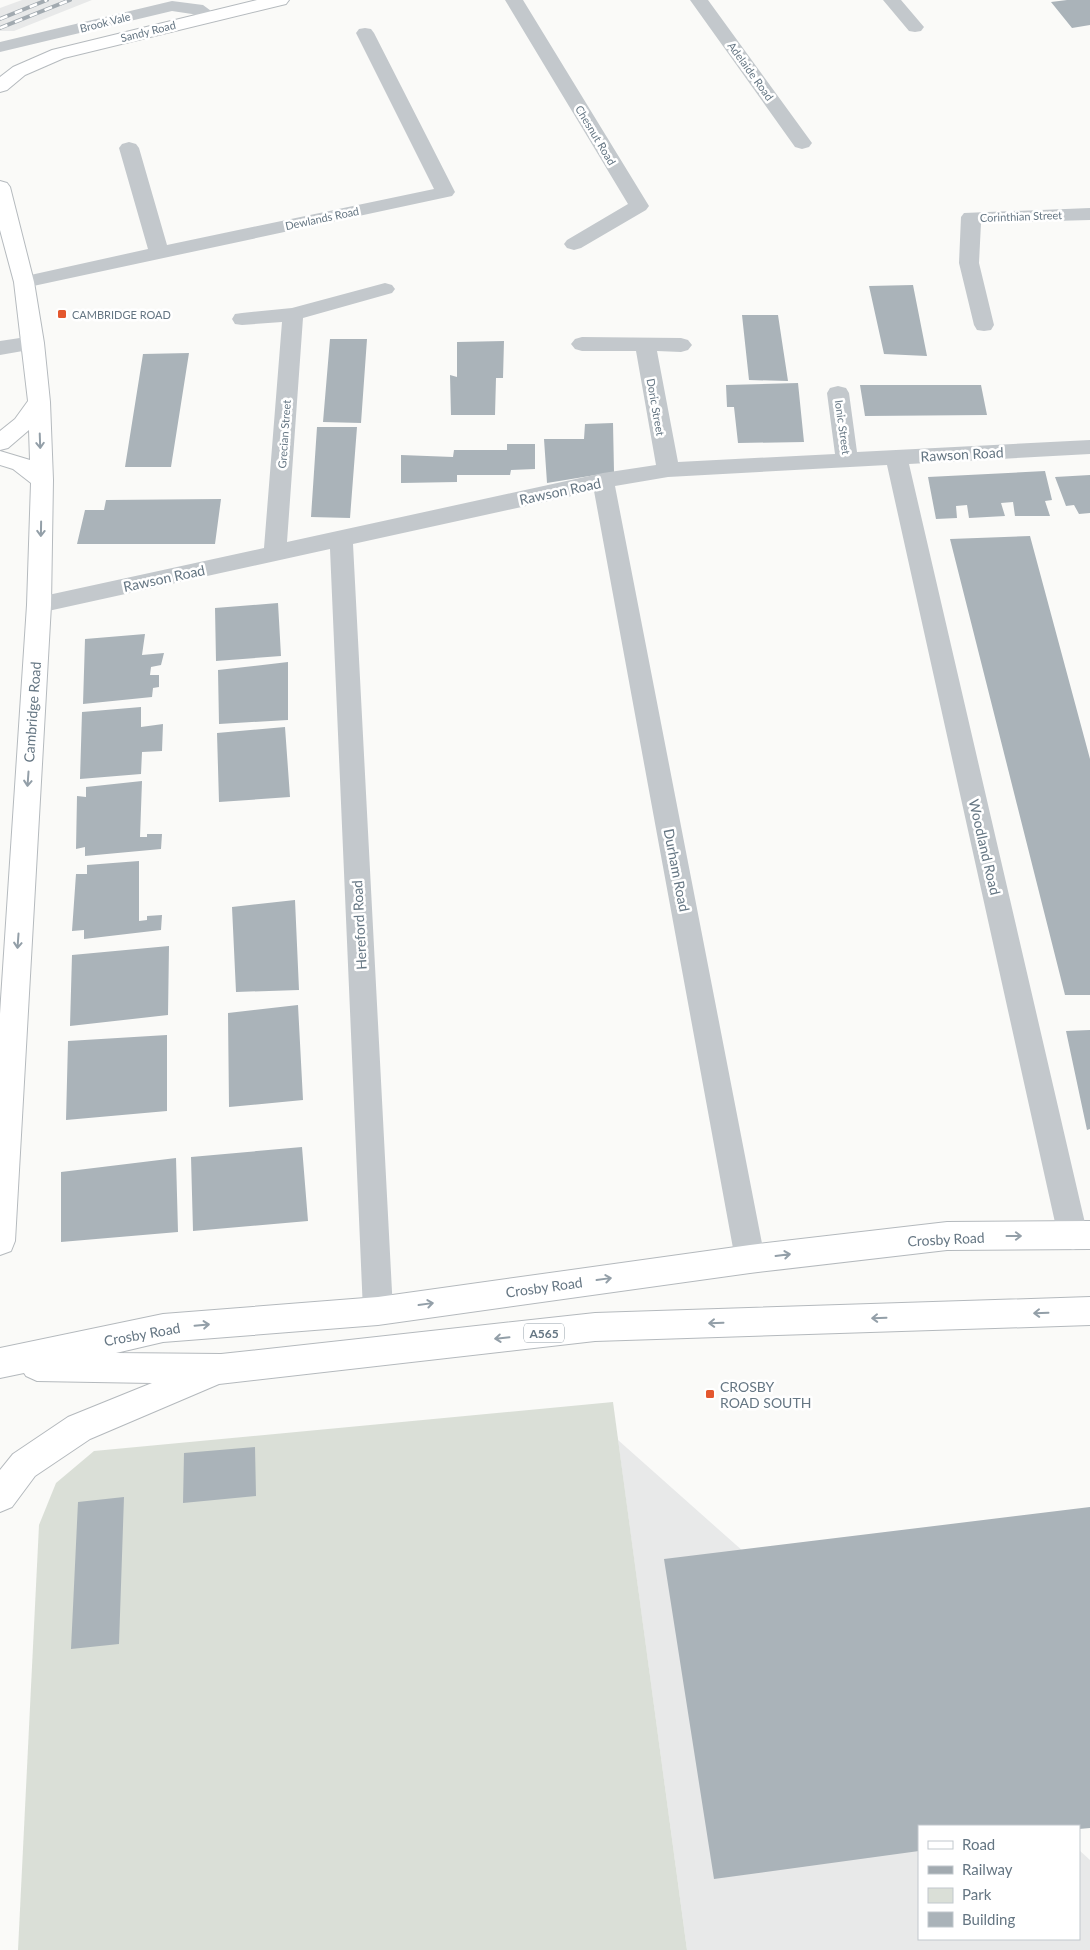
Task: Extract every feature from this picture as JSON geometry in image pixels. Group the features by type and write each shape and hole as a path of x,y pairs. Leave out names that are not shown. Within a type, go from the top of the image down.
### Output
{"main road":[{"name":"Sandy Road","path":"0,86 19,71 58,54 280,0"},
{"name":"Cambridge Road","path":"0,187 24,282 33,343 39,402 42,480 39,605 0,1241"},
{"path":"0,443 23,424 39,402"},
{"path":"0,458 21,464 42,480"},
{"name":"Crosby Road","path":"0,1364 163,1328 378,1311 750,1258 947,1236 1082,1236"},
{"name":"Crosby Road","path":"0,1364 221,1369 595,1327 1090,1311"},
{"path":"0,1496 24,1465 79,1428 221,1369"}],"street":[{"name":"Chesnut Road","path":"514,0 639,206 574,244"},
{"name":"Adelaide Road","path":"700,0 802,143"},
{"path":"892,0 915,27"},
{"name":"Brook Vale","path":"0,47 172,6 197,9 209,16"},
{"name":"Dewlands Road","path":"24,282 445,192 365,33"},
{"path":"129,148 159,253"},
{"name":"Corinthian Street","path":"984,325 969,263 971,217 1090,214"},
{"path":"242,319 293,314 385,289"},
{"name":"Grecian Street","path":"275,553 293,314"},
{"path":"0,348 33,343"},
{"path":"582,344 681,345"},
{"name":"Doric Street","path":"645,345 668,470"},
{"name":"Ionic Street","path":"838,393 847,460"},
{"name":"Rawson Road","path":"39,605 604,481 668,470 1090,447"},
{"name":"Woodland Road","path":"896,457 1082,1236"},
{"name":"Durham Road","path":"604,481 750,1258"},
{"name":"Hereford Road","path":"340,539 378,1311"}],"shaded area":[{"path":"22,0 92,0 14,31 0,31 0,8"},
{"path":"618,1440 1051,1825 918,1825 918,1940 1080,1940 1080,1851 1090,1860 1090,1950 687,1950"}],"green space":[{"path":"613,1402 687,1950 18,1950 39,1525 56,1483 94,1451"}],"building":[{"path":"1090,0 1090,25 1072,28 1051,2"},
{"path":"913,285 927,356 884,354 869,286"},
{"path":"742,315 778,315 788,381 749,380"},
{"path":"330,339 367,339 361,423 323,422"},
{"path":"504,341 503,378 496,378 495,415 451,415 450,375 457,377 457,342"},
{"path":"189,353 171,467 125,467 143,354"},
{"path":"798,383 804,442 738,443 734,407 727,407 726,385"},
{"path":"860,385 981,385 987,415 865,416"},
{"path":"613,423 614,472 547,483 544,439 584,439 585,424"},
{"path":"317,427 357,427 350,518 311,517"},
{"path":"507,444 535,444 535,469 511,470 510,475 457,475 457,482 401,483 401,455 453,457 454,450 507,450"},
{"path":"1045,471 1052,500 1045,501 1050,516 1015,516 1013,502 1001,503 1005,516 969,518 967,505 956,506 957,518 936,519 928,477"},
{"path":"1090,475 1090,513 1079,514 1074,505 1066,506 1055,477"},
{"path":"221,499 215,544 77,544 85,510 104,510 106,500"},
{"path":"1030,536 1090,759 1090,995 1065,995 950,539"},
{"path":"278,603 281,656 216,661 215,608"},
{"path":"145,634 142,655 164,653 161,665 151,667 150,675 159,675 159,687 153,688 152,697 83,704 85,639"},
{"path":"288,662 288,720 219,724 218,670"},
{"path":"141,707 141,727 163,724 162,751 142,752 141,774 80,779 82,712"},
{"path":"285,727 290,797 219,802 217,733"},
{"path":"142,781 140,837 147,837 147,834 162,834 161,849 85,856 85,847 76,849 77,796 86,797 86,787"},
{"path":"139,861 139,921 147,920 147,916 162,915 161,930 84,939 84,930 72,931 76,874 87,874 87,865"},
{"path":"295,900 299,990 236,992 232,907"},
{"path":"169,946 168,1015 70,1026 72,955"},
{"path":"298,1005 303,1100 229,1107 228,1013"},
{"path":"1090,1030 1090,1129 1087,1130 1066,1031"},
{"path":"167,1035 167,1111 66,1120 68,1041"},
{"path":"302,1147 308,1221 193,1231 191,1157"},
{"path":"176,1158 178,1232 61,1242 61,1172"},
{"path":"255,1447 256,1496 183,1503 184,1453"},
{"path":"124,1497 119,1644 71,1649 78,1502"},
{"path":"1090,1507 1090,1828 1080,1829 1080,1825 918,1825 918,1851 714,1879 664,1559"}],"railway":[{"path":"0,19 47,0"},
{"path":"0,28 70,0"}],"place":[{"name":"CAMBRIDGE ROAD","path":"62,314"},
{"name":"CROSBY ROAD SOUTH","path":"710,1394"}]}
